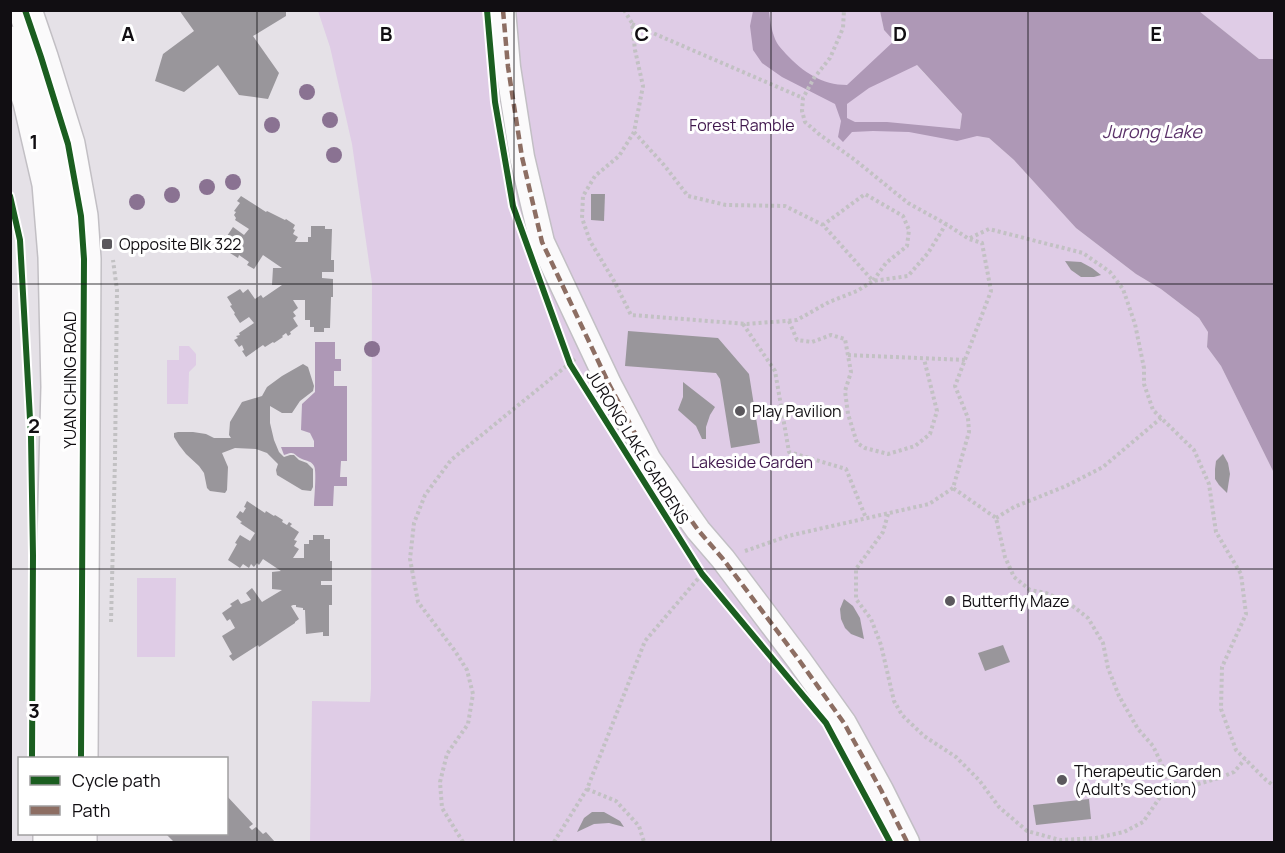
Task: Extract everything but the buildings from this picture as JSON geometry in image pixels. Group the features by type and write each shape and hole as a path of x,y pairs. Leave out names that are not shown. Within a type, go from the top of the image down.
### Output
{"street":[{"name":"YUAN CHING ROAD","path":"25,10 68,144 81,216 84,259 81,757"},
{"path":"503,10 508,67 520,146 542,242 590,344 649,460 698,530 723,559 844,723 907,843"},
{"name":"YUAN CHING ROAD","path":"10,43 30,102 49,184 55,257 58,387 51,660 51,757"}],"path":[{"path":"624,10 632,23 643,86 634,132 619,156 595,176 583,196 582,218 590,241 631,315 742,324 797,320 873,281 886,263 907,246 909,230 903,216 865,194 823,225"},
{"path":"554,843 587,789 645,641 702,574 723,559 788,536 929,504 953,488 969,432 968,418 955,386 991,291 982,243 969,239 908,203 805,122 802,111 803,98 814,78 830,58 843,28 844,10"},
{"path":"632,23 803,98"},
{"path":"634,132 688,196 726,205 785,206 823,225 873,281"},
{"path":"873,281 908,276 928,253 946,224"},
{"path":"969,239 989,229 1083,253 1110,272 1123,289 1135,324 1144,368 1144,384 1153,410 1194,450 1209,484 1216,532 1241,574 1246,614 1222,668 1221,709 1236,750 1275,786"},
{"path":"789,321 797,340 812,342 831,335 845,339 850,372 845,391 848,414 857,443 865,448 888,454 915,446 930,434 937,411 924,359"},
{"path":"742,324 775,371 789,452 846,469 866,518"},
{"path":"463,843 442,808 440,782 447,754 468,723 473,694 467,670 418,602 410,559 414,523 425,495 451,460 570,364 590,344"},
{"path":"848,355 965,360"},
{"path":"996,518 1014,507 1066,486 1103,467 1161,418"},
{"path":"888,514 883,532 856,569 856,599 871,619 894,701 902,715 924,736 956,757 999,807 1027,831 1060,840 1095,840 1124,832 1143,822 1168,782 1153,746 1138,729 1119,696 1108,668 1103,644 1088,618 1070,604 1046,593 1030,590 1014,577 1005,556 996,518 953,488"},
{"path":"696,564 710,583"},
{"path":"1168,782 1198,784 1234,772 1245,759"},
{"path":"587,789 616,801 639,826 644,843"}],"green space":[{"name":"Lakeside Garden","path":"318,11 880,11 884,30 962,114 960,129 989,138 1014,160 1076,228 1199,318 1208,332 1207,347 1221,366 1274,473 1274,842 310,842 312,701 370,702 371,689 372,283 352,144 330,47"},
{"path":"1199,11 1274,11 1274,59 1259,59"},
{"path":"179,346 189,346 196,354 196,365 189,372 188,404 167,404 167,360 179,360"},
{"path":"137,578 176,578 175,657 137,657"}],"water":[{"name":"Jurong Lake","path":"753,11 769,11 775,39 792,60 806,72 821,80 847,85 894,41 884,30 880,11 1199,11 1259,59 1274,59 1274,473 1221,366 1207,347 1208,332 1199,318 1076,228 1014,160 989,138 977,136 957,141 909,132 873,131 852,132 843,142 838,137 841,121 835,104 782,77 762,63 753,50 750,26","holes":["917,65 962,114 960,129 887,122 855,122 847,118 847,104 869,88"]},
{"path":"315,342 335,342 335,359 341,359 341,371 334,371 334,386 347,386 347,461 341,461 340,477 347,477 347,486 334,486 333,506 314,506 314,466 293,453 284,455 281,447 314,447 310,433 301,430 302,404 315,392"}],"marked path":[{"path":"503,10 508,67 522,157 542,242 609,384 649,460 698,530 723,559 844,723 907,842"}],"cycle path":[{"path":"25,10 68,144 81,216 84,259 81,757"},
{"name":"JURONG LAKE GARDENS","path":"487,10 495,102 513,206 570,364 702,574 826,723 890,842"},
{"path":"10,196 20,240 31,437 32,757"}],"place":[{"name":"Opposite Blk 322","path":"107,244"},
{"name":"Play Pavilion","path":"740,411"},
{"name":"Butterfly Maze","path":"950,601"},
{"name":"Therapeutic Garden (Adult's Section)","path":"1062,780"}],"park label":[{"name":"Forest Ramble","path":"742,125"}]}
